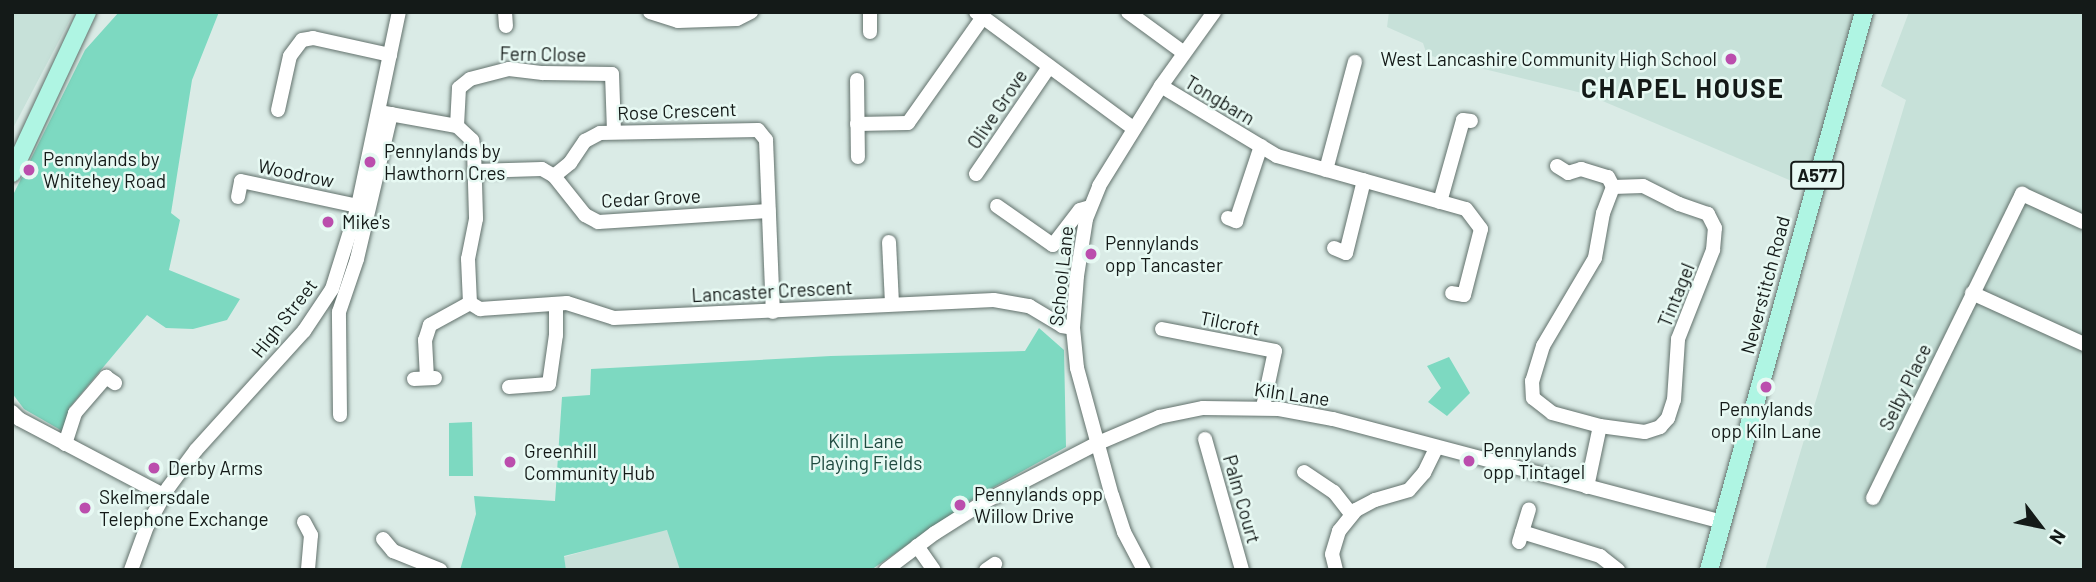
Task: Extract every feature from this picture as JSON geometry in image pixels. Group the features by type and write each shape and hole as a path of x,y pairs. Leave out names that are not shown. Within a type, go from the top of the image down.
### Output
{"main road":[{"path":"12,173 85,19 100,12"},
{"name":"Neverstitch Road","path":"1709,570 1864,12"}],"street":[{"name":"High Street","path":"131,570 146,526 163,495 196,450 316,315 340,271 385,113 390,55 399,12"},
{"path":"650,12 678,21 737,19 751,12"},
{"path":"870,12 870,32"},
{"path":"1128,12 1184,53"},
{"name":"School Lane","path":"1144,570 1124,532 1096,444 1077,368 1073,328 1082,240 1090,207 1104,177 1161,86 1214,12"},
{"path":"857,124 908,122 979,15 1133,128"},
{"path":"278,110 290,56 302,40 313,38 390,55"},
{"path":"1326,170 1355,62"},
{"name":"Fern Close","path":"457,126 459,88 491,72 509,69 543,73 612,67 614,132"},
{"name":"Olive Grove","path":"976,174 1049,67"},
{"path":"857,80 858,157"},
{"name":"Tongbarn","path":"1161,86 1277,156 1466,209 1481,229 1464,295 1452,293"},
{"path":"340,415 339,312 357,259 385,113 457,126 472,140 476,219 468,259 470,303 430,326 425,340 425,379"},
{"path":"1440,202 1463,120 1471,121"},
{"name":"Rose Crescent","path":"554,176 570,163 591,135 614,132 758,130 766,140 773,312"},
{"name":"Tongbarn","path":"1228,218 1236,221 1261,146"},
{"name":"Tintagel","path":"1557,166 1568,173 1581,169 1608,177 1614,187"},
{"path":"475,171 542,169 554,176"},
{"name":"Cedar Grove","path":"554,176 585,215 598,222 769,211"},
{"path":"1334,248 1346,253 1364,180"},
{"name":"Woodrow","path":"238,197 241,181 358,206"},
{"name":"Tintagel","path":"1643,186 1679,204 1708,214 1715,228 1713,250 1703,283 1678,339 1675,400 1668,418 1660,427 1645,432 1600,426 1552,413 1533,398 1531,391 1543,346 1595,258 1603,213 1614,187 1643,186"},
{"name":"Selby Place","path":"1873,498 2022,194 2083,222"},
{"path":"997,206 1053,245 1080,210 1090,207"},
{"path":"889,242 892,304"},
{"path":"1972,293 2084,344"},
{"name":"Lancaster Crescent","path":"470,303 481,309 575,305 609,318 1007,300 1029,306 1062,326 1073,328"},
{"path":"509,387 550,384 556,335 556,304"},
{"name":"Tilcroft","path":"1162,329 1275,351 1263,408"},
{"path":"65,444 75,413 106,377 115,383"},
{"name":"Kiln Lane","path":"886,570 984,502 1096,444 1179,412 1263,408 1333,419 1722,522"},
{"path":"15,416 163,495"},
{"path":"1587,487 1600,426"},
{"name":"Palm Court","path":"1205,439 1242,570"},
{"path":"1336,570 1332,554 1339,531 1353,515 1375,500 1409,490 1424,473 1436,448"},
{"path":"1304,472 1334,492 1353,515"},
{"path":"1529,509 1520,537 1600,556 1618,570"},
{"path":"302,528 312,554 308,570"},
{"path":"383,539 393,551 440,570"},
{"path":"917,546 934,570"}],"shaded area":[{"path":"12,12 74,12 12,130"},
{"name":"West Lancashire Community High School","path":"1389,12 1864,12 1813,190 1586,94 1427,55 1423,43 1387,27"},
{"path":"1909,12 2084,12 2084,570 1765,570 1906,100 1881,86"},
{"path":"791,515 800,570 566,570 564,557 652,532"}],"green space":[{"path":"119,12 219,12 192,80 171,213 180,220 169,270 240,299 227,320 193,329 166,328 147,315 69,408 75,413 64,432 24,409 12,393 12,197 85,50"},
{"name":"Kiln Lane Playing Fields","path":"1039,328 1064,350 1066,447 976,497 871,570 680,570 667,530 564,556 566,570 460,570 476,514 474,496 555,501 562,397 590,395 591,369 831,356 1025,351"},
{"path":"1449,357 1470,393 1447,416 1428,402 1441,388 1427,366"},
{"path":"472,422 473,476 449,476 449,423"}],"place":[{"name":"West Lancashire Community High School","path":"1731,59"},
{"name":"Pennylands by Hawthorn Cres","path":"370,162"},
{"name":"Pennylands by Whitehey Road","path":"29,170"},
{"name":"Mike's","path":"328,222"},
{"name":"Pennylands opp Tancaster","path":"1091,254"},
{"name":"Pennylands opp Kiln Lane","path":"1766,387"},
{"name":"Pennylands opp Tintagel","path":"1469,461"},
{"name":"Greenhill Community Hub","path":"510,462"},
{"name":"Derby Arms","path":"154,468"},
{"name":"Pennylands opp Willow Drive","path":"960,505"},
{"name":"Skelmersdale Telephone Exchange","path":"85,508"}],"district":[{"name":"CHAPEL HOUSE","path":"1683,88"}]}
